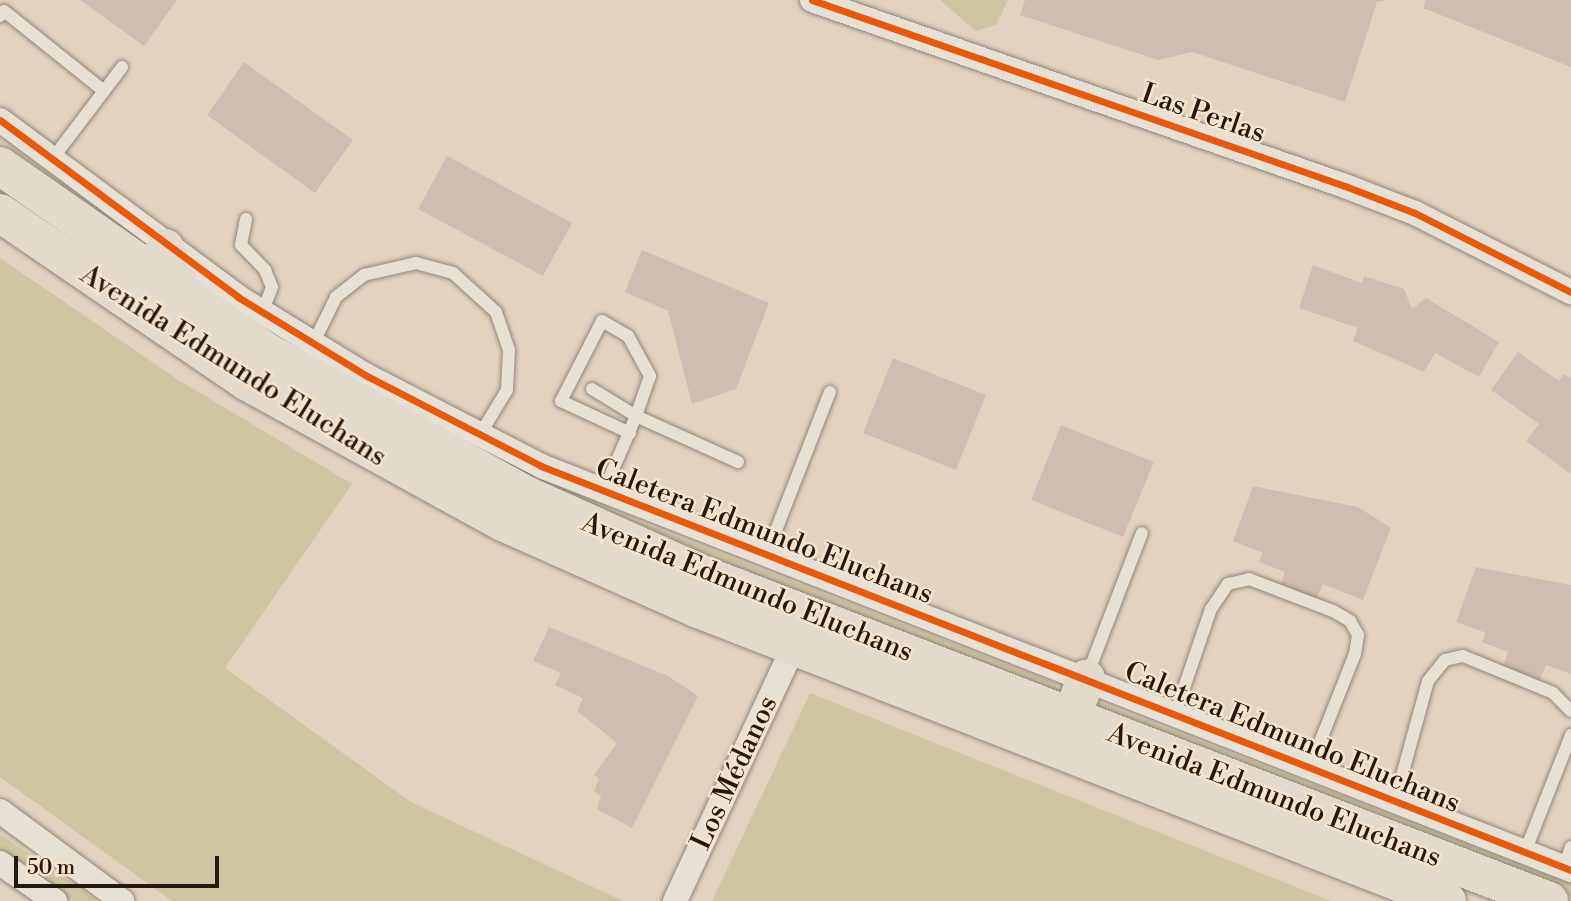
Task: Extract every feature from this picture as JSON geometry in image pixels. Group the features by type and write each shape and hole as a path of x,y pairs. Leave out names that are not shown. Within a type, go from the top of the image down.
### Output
{"main road":[{"name":"Avenida Edmundo Eluchans","path":"0,166 183,299 351,402 524,494 704,575 1072,719 1564,871"},
{"name":"Avenida Edmundo Eluchans","path":"0,213 224,367 503,522 794,646 1447,901"},
{"path":"165,248 183,299 224,367"},
{"path":"1043,744 1061,735 1072,719 1086,679"}],"street":[{"name":"Las Perlas","path":"812,0 1369,195 1571,292"},
{"name":"Caletera Edmundo Eluchans","path":"0,120 50,162 165,248 262,313 479,436 603,494 1086,679 1525,852 1564,871"},
{"name":"Los Médanos","path":"675,901 794,646"},
{"path":"0,811 122,901"},
{"path":"0,863 55,901"}],"lane":[{"path":"4,9 104,90"},
{"path":"50,162 122,67"},
{"path":"246,219 238,232 241,245 265,270 272,287 262,313"},
{"path":"313,344 336,297 364,275 416,264 453,272 496,312 509,350 507,390 479,436"},
{"path":"603,494 630,433 650,376 628,336 602,321 561,401 630,433"},
{"path":"592,389 636,416 738,462"},
{"path":"766,557 830,392"},
{"path":"1086,679 1142,533"},
{"path":"1175,714 1211,609 1228,584 1249,579 1332,611 1350,621 1358,635 1355,654 1310,767"},
{"path":"1395,801 1428,681 1445,660 1463,656 1553,693 1571,711"},
{"path":"1525,852 1571,735"}],"shaded area":[{"path":"940,0 1008,0 996,25 976,31"},
{"path":"0,258 180,381 352,484 225,668 411,802 623,901 172,901 0,777"},
{"path":"209,290 604,508 1057,684 1056,692 732,573 391,414"},
{"path":"810,693 1331,901 712,901"},
{"path":"1099,702 1571,883 1571,897 1096,710"},
{"path":"0,834 97,901 72,901 0,850"}],"building":[{"path":"80,0 177,0 144,46"},
{"path":"1025,0 1388,0 1377,2 1345,102 1192,52 1158,60 1020,15"},
{"path":"1426,0 1571,0 1571,67 1423,8"},
{"path":"244,62 353,140 315,193 207,115"},
{"path":"447,156 572,223 543,276 418,209"},
{"path":"642,250 769,303 736,389 692,404 668,311 625,292"},
{"path":"1313,265 1362,283 1364,276 1404,289 1412,309 1426,298 1499,342 1479,377 1435,353 1424,372 1353,341 1358,328 1299,308"},
{"path":"1518,352 1559,381 1564,374 1571,378 1571,474 1526,441 1539,424 1491,390"},
{"path":"893,358 986,395 956,470 863,433"},
{"path":"1061,425 1154,462 1123,537 1031,500"},
{"path":"1253,486 1358,507 1391,528 1363,600 1323,584 1316,600 1280,586 1285,572 1259,562 1263,553 1233,541"},
{"path":"1476,567 1571,585 1571,674 1546,665 1540,680 1503,666 1508,652 1482,642 1486,633 1456,622"},
{"path":"549,627 668,676 698,696 632,828 597,809 601,796 594,791 599,778 594,775 617,743 577,711 583,698 555,685 561,673 533,661"}],"cycle path":[{"path":"812,0 1345,186 1415,213 1571,292"},
{"path":"0,120 238,297 367,376 541,466 1571,870"}]}
